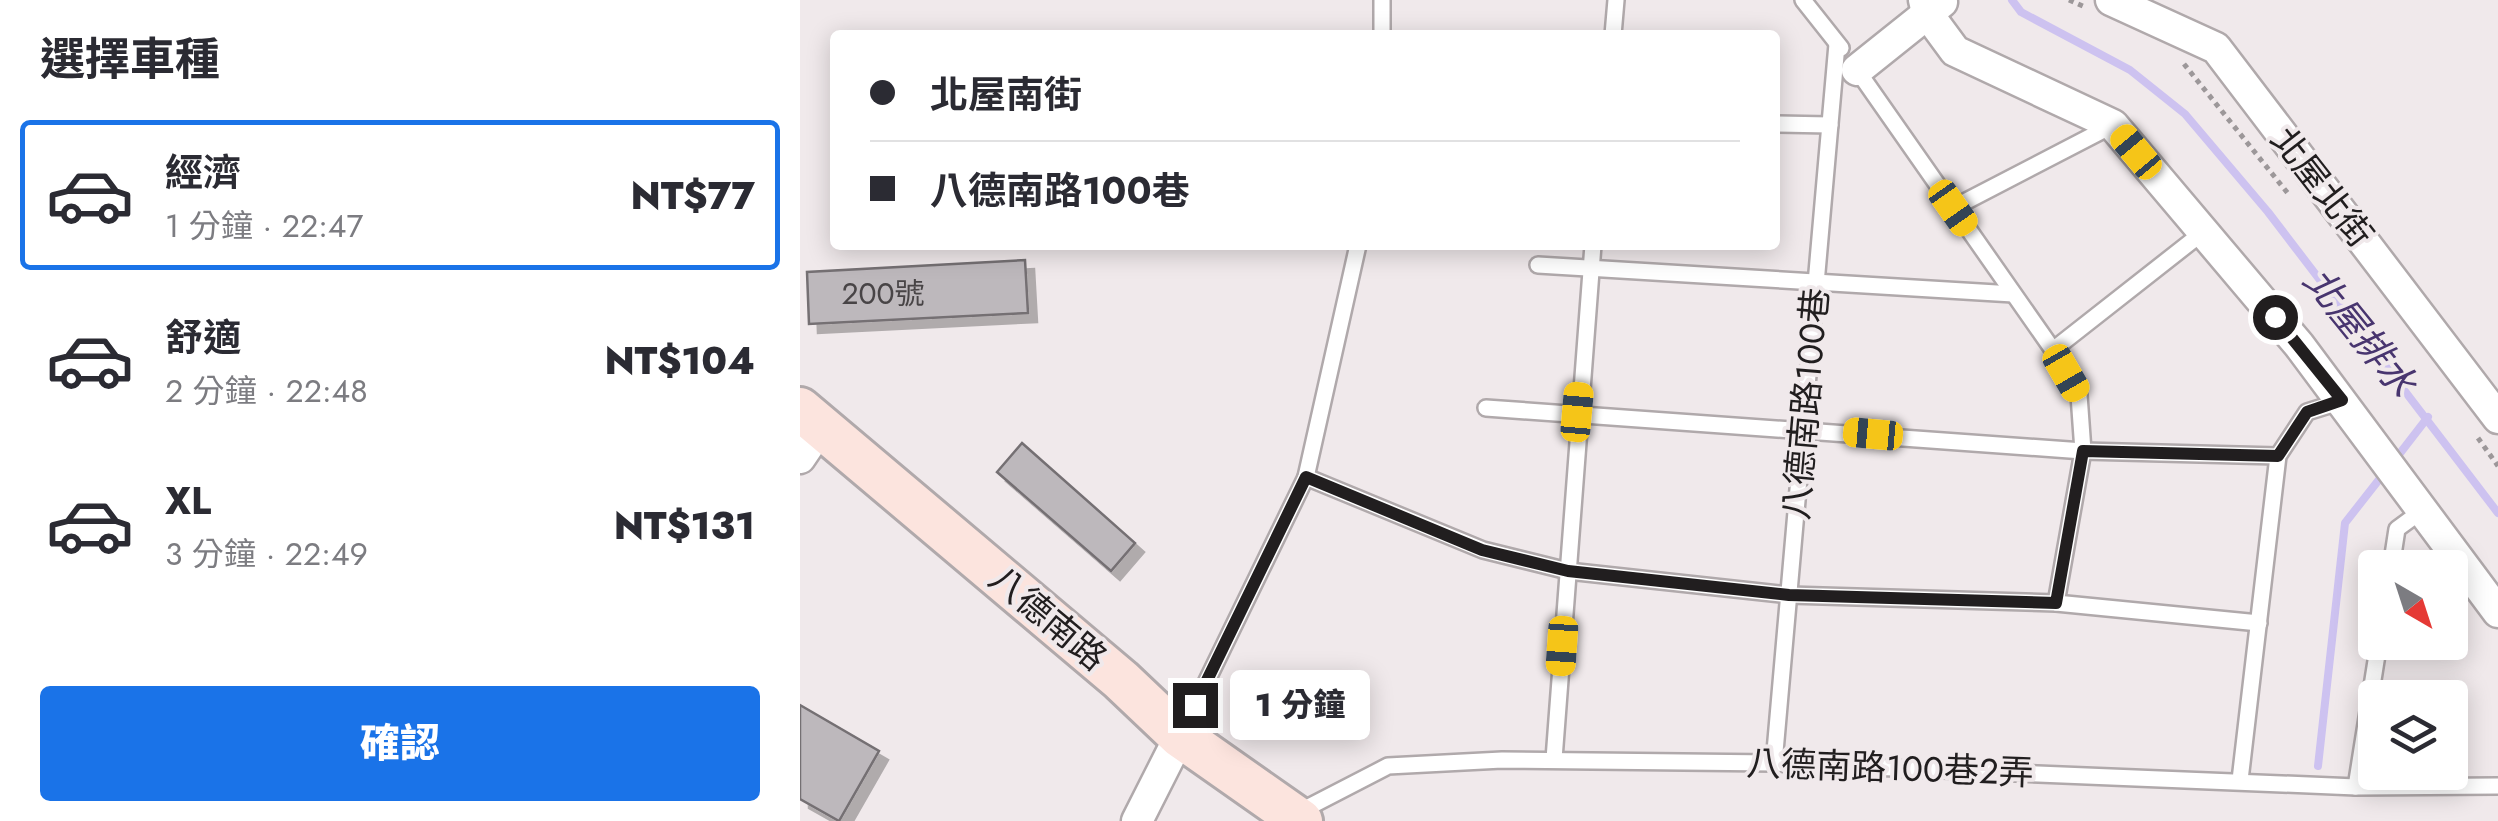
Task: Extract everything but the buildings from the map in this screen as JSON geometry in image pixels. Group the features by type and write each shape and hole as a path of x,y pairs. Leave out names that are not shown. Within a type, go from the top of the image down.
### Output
{"street":[{"path":"1857,70 1932,4 1956,50 2114,125 2342,400 2498,612"},
{"name":"北屋北街","path":"2106,7 2216,48 2483,421"},
{"name":"八德南路","path":"807,431 1122,680 1180,736 1306,819"},
{"path":"1137,821 1180,736"}],"lane":[{"path":"1382,0 1382,30"},
{"path":"1613,30 1616,0"},
{"path":"1804,0 2053,350 2079,395 2083,451 2056,603"},
{"name":"八德南路100巷","path":"1774,763 1837,44"},
{"path":"1780,124 1830,125"},
{"path":"1953,208 2114,125"},
{"path":"2053,350 2202,233"},
{"path":"1180,736 1306,477 1357,250"},
{"path":"1554,759 1592,250"},
{"path":"1538,265 1591,265 2014,294"},
{"path":"2240,780 2278,456 2307,412 2342,400"},
{"path":"1486,408 2083,451 2278,456"},
{"path":"1306,477 1482,550 1568,571 1789,595 2056,603 2260,623"},
{"path":"2393,550 2397,529 2419,504"},
{"path":"2356,787 2376,660"},
{"name":"八德南路100巷2弄","path":"1306,819 1388,766 1554,759 1774,763 2356,787 2498,786"}],"path":[{"path":"2069,0 2106,7"},
{"path":"2174,53 2292,198"},
{"path":"2483,421 2498,466"}],"waterway":[{"name":"北屋排水","path":"2012,0 2021,12 2130,70 2185,114 2268,212 2498,513"},
{"name":"北屋排水","path":"2394,461 2428,417"},
{"name":"北屋排水","path":"2318,766 2345,523 2385,472"}],"route":[{"path":"1195,705 1306,477 1482,550 1568,571 1789,595 2056,603 2083,451 2278,456 2307,412 2342,400 2275,317"}]}
